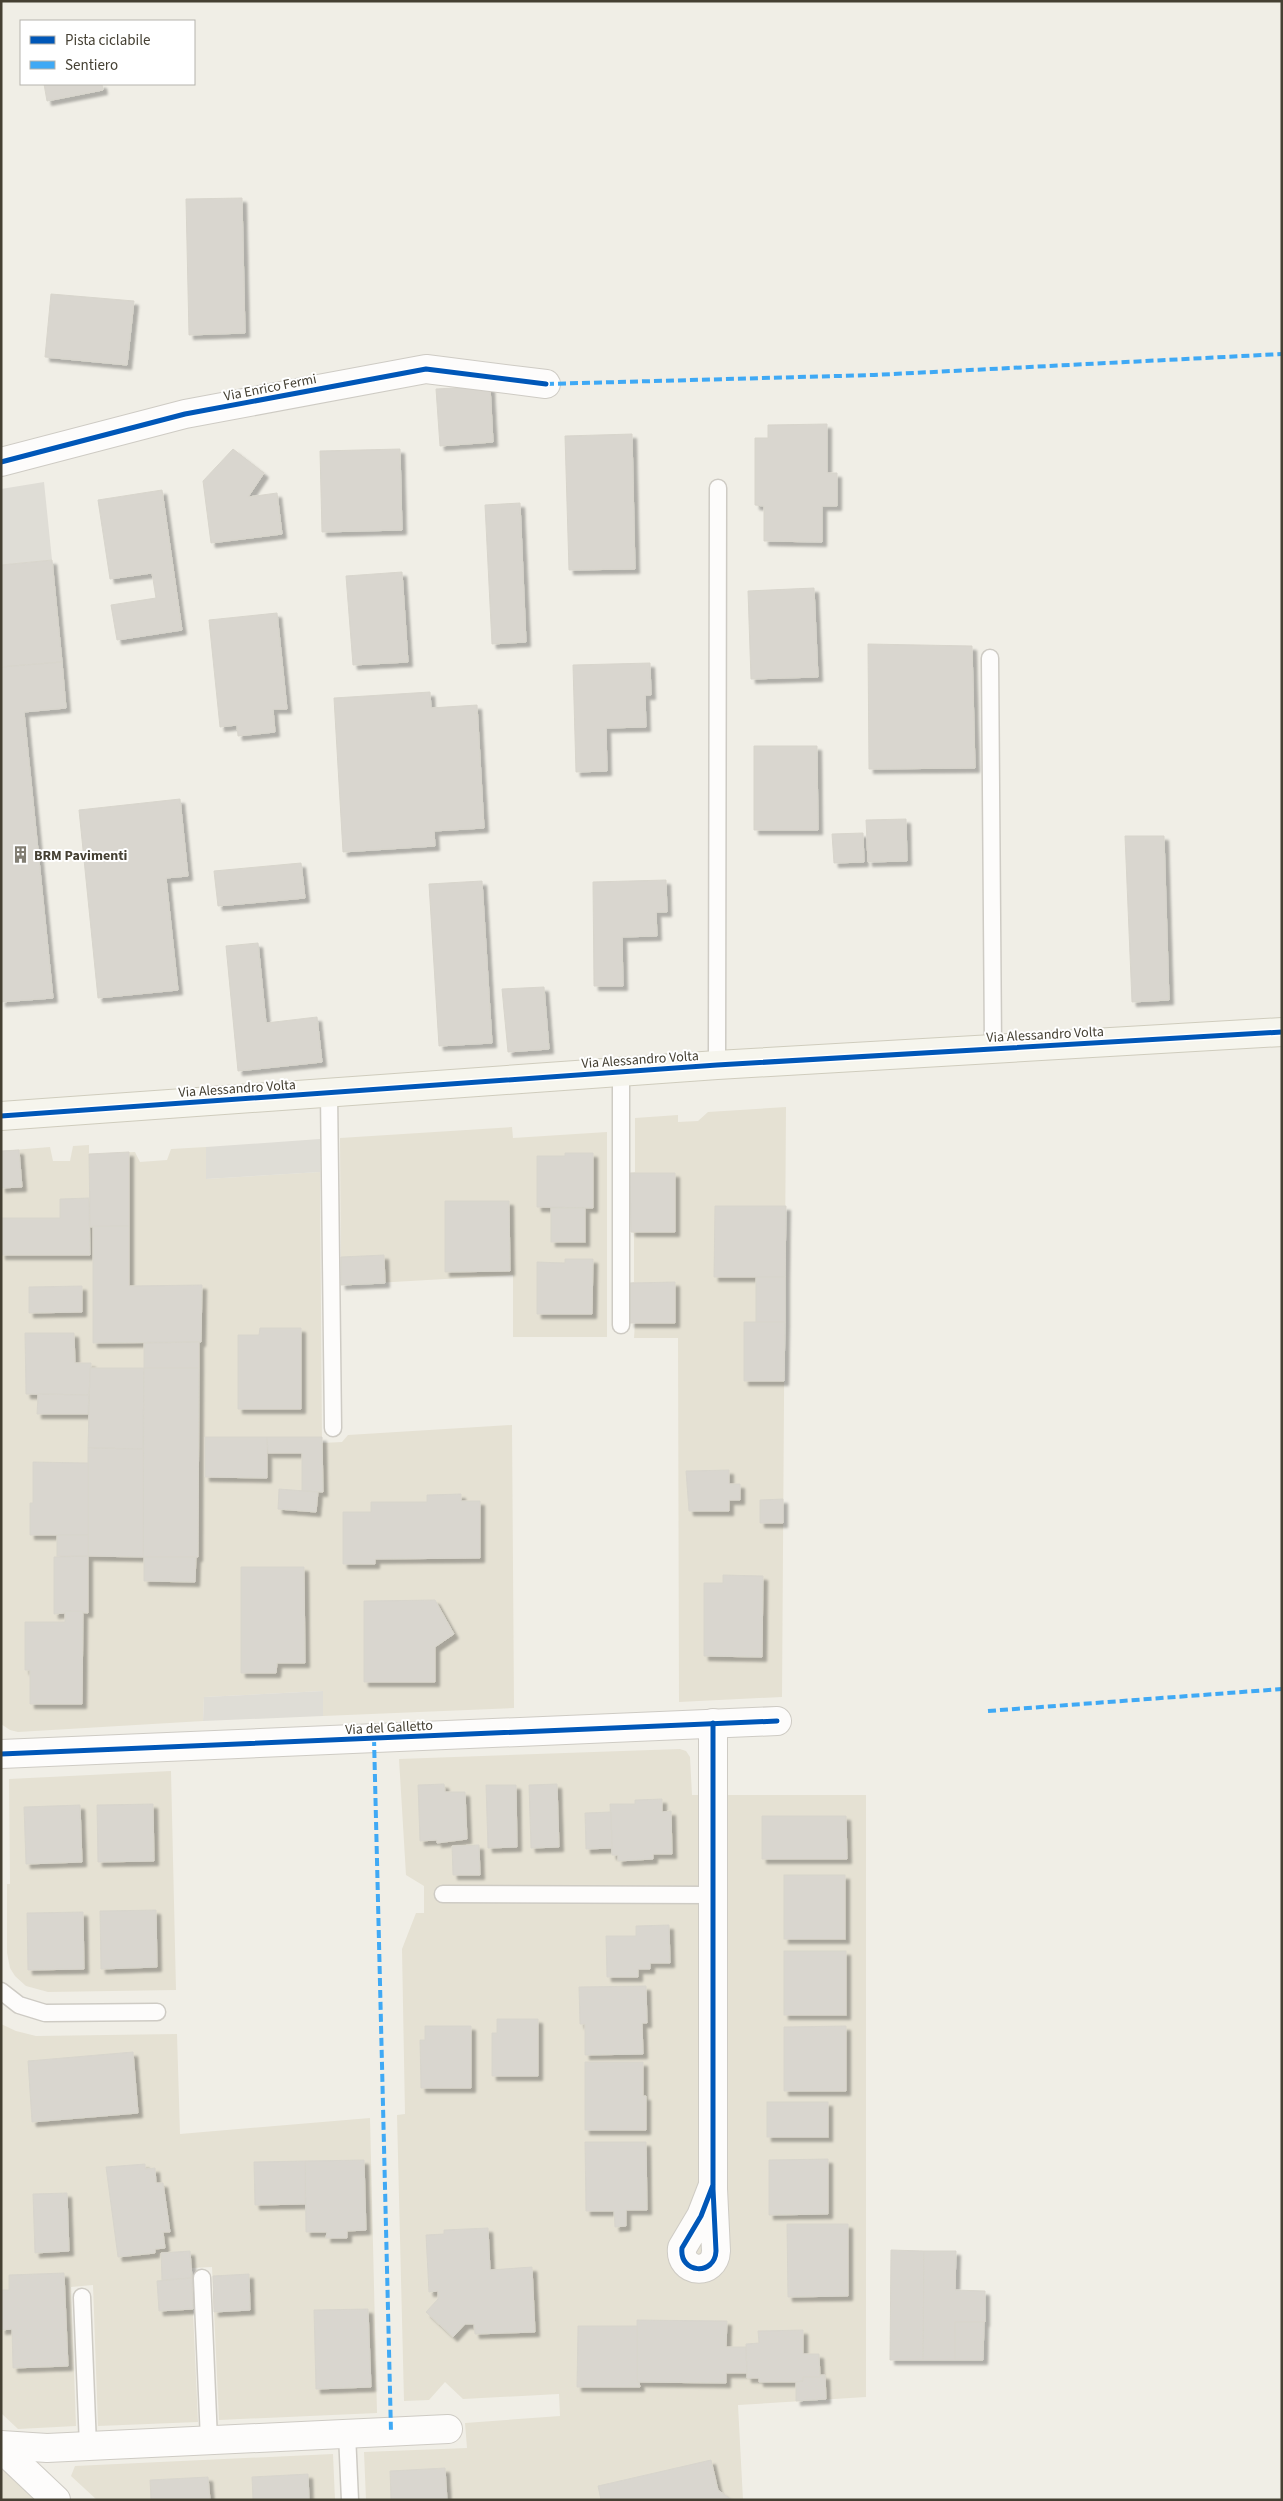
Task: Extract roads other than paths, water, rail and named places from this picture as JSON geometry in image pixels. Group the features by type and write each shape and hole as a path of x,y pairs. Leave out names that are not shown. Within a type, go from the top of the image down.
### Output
{"street":[{"name":"Via Enrico Fermi","path":"1,462 185,414 426,368 546,384"},
{"name":"Via Alessandro Volta","path":"1,1116 717,1065 1282,1032"},
{"name":"Via del Galletto","path":"1,1754 777,1721"},
{"path":"713,1723 713,2185"},
{"path":"1,2446 47,2448 448,2429"},
{"path":"1,2446 56,2500"}],"lane":[{"path":"717,1065 718,488"},
{"path":"990,658 993,1048"},
{"path":"621,1072 621,1325"},
{"path":"329,1093 333,1428"},
{"path":"443,1894 713,1895"},
{"path":"1,1990 19,2005 45,2013 157,2012"},
{"path":"202,2278 209,2440"},
{"path":"82,2297 88,2446"},
{"path":"348,2434 350,2500"}],"place":[{"name":"BRM Pavimenti","path":"20,855"}]}
